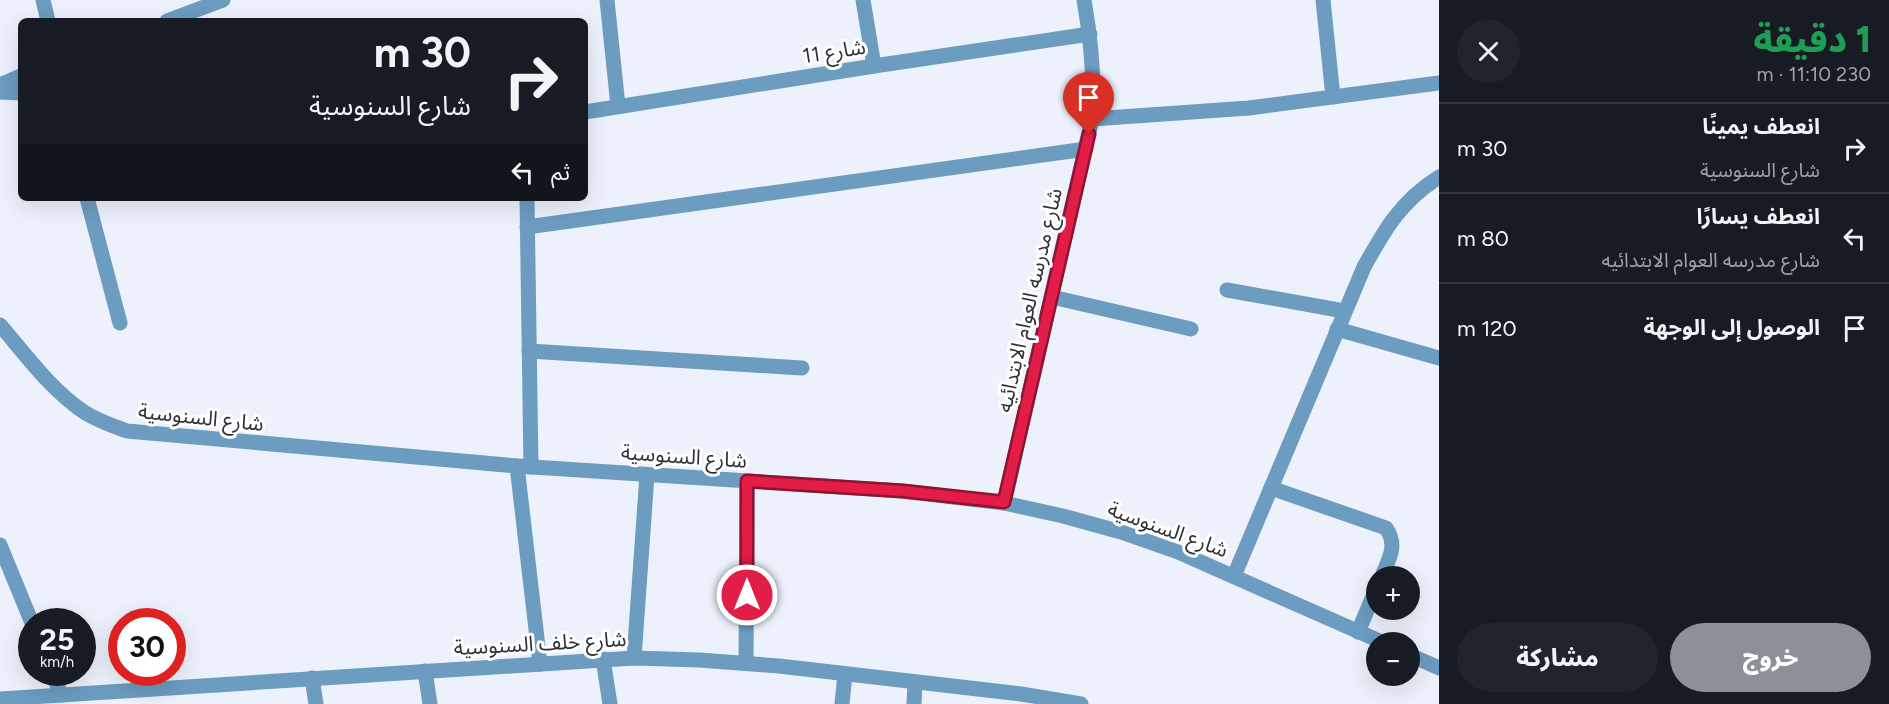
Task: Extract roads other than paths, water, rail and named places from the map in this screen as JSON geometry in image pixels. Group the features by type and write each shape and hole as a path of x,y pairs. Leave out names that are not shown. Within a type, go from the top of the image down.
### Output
{"street":[{"path":"43,0 47,18"},
{"path":"175,18 223,0"},
{"path":"607,0 618,106"},
{"path":"863,0 873,66"},
{"name":"شارع مدرسه العوام الابتدائيه","path":"1004,502 1092,119 1094,90 1090,34 1083,0"},
{"path":"1323,0 1333,97"},
{"name":"شارع 11","path":"588,111 1090,34"},
{"path":"0,85 18,77"},
{"path":"1092,119 1249,108 1439,83"},
{"path":"0,92 18,93"},
{"path":"527,227 1086,149"},
{"path":"1234,576 1364,267 1388,224 1420,189 1439,177"},
{"path":"88,201 120,323"},
{"path":"527,201 529,351 524,467 540,664"},
{"path":"1227,290 1344,312"},
{"path":"1052,297 1191,329"},
{"name":"شارع السنوسية","path":"0,325 68,400 86,414 127,431 524,467 903,491 1004,502 1121,532 1178,552 1366,635"},
{"path":"1337,329 1439,358"},
{"path":"529,351 802,368"},
{"path":"634,658 647,475"},
{"path":"746,663 747,481"},
{"path":"1271,488 1386,528 1393,543 1386,566"},
{"path":"0,545 26,608"},
{"path":"1358,632 1366,613"},
{"name":"شارع خلف السنوسية","path":"0,699 61,695 134,697 312,678 634,658 746,663 1022,694 1078,704"},
{"path":"603,659 610,704"},
{"path":"1420,659 1439,668"},
{"path":"425,671 430,704"},
{"path":"842,704 845,674"},
{"path":"312,678 316,704"},
{"path":"914,704 915,682"},
{"path":"57,686 61,695"}]}
